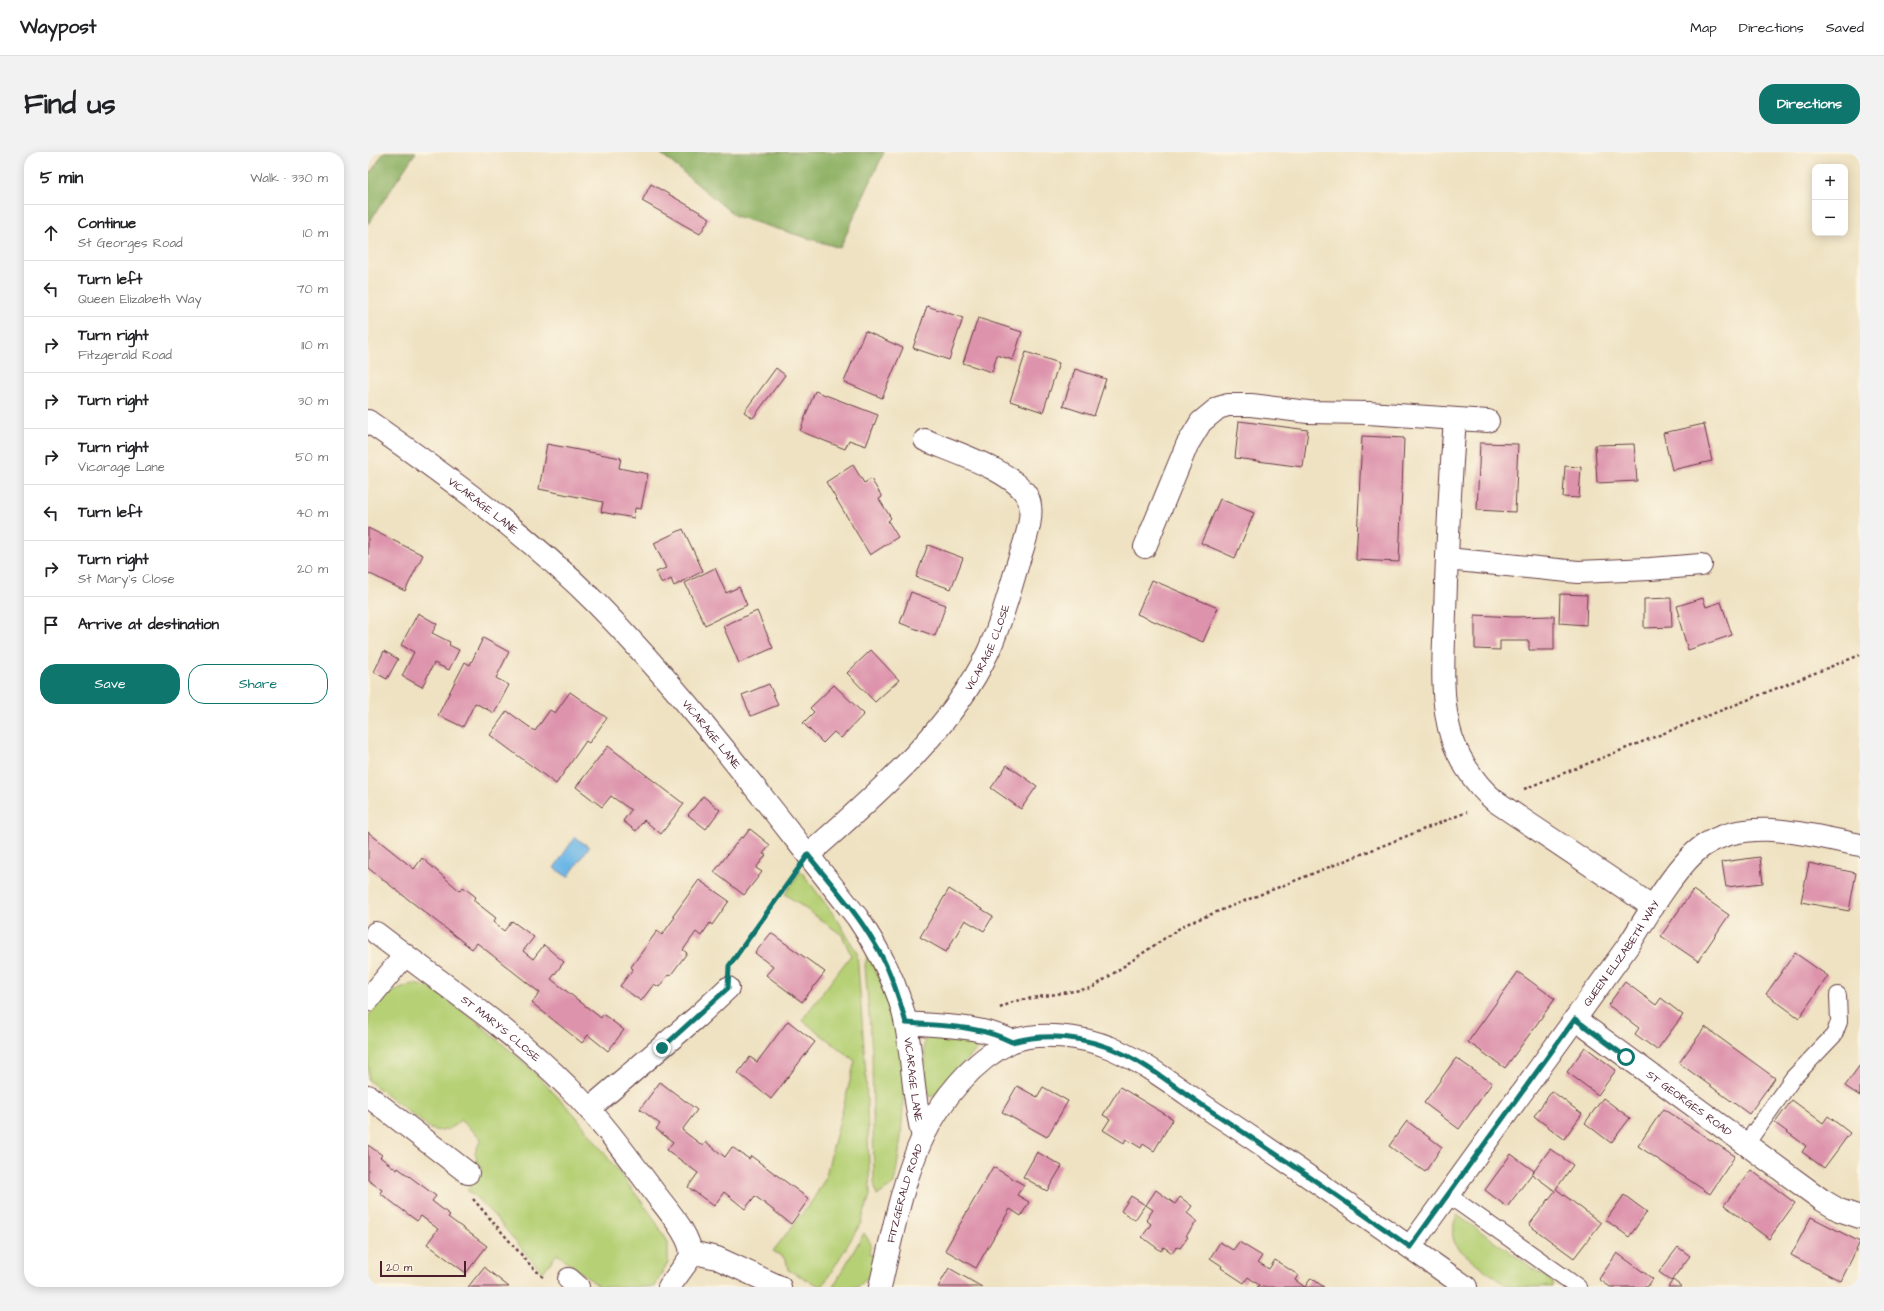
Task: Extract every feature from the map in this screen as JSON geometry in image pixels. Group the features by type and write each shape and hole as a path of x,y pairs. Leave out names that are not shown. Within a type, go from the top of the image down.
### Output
{"street":[{"path":"1145,547 1187,445 1201,422 1218,408 1236,404 1308,412 1368,413 1488,421"},
{"path":"1455,419 1447,559 1443,667 1443,688 1449,729 1466,767 1488,795 1653,907"},
{"name":"VICARAGE LANE","path":"368,421 443,473 498,516 595,602 673,687 858,917 874,941 898,996 906,1023 918,1118 923,1137"},
{"name":"VICARAGE CLOSE","path":"808,855 849,818 918,751 949,714 971,683 988,653 999,624 1028,531 1030,505 1027,497 1020,487 1009,477 925,440"},
{"path":"1447,559 1578,572 1701,565"},
{"name":"QUEEN ELIZABETH WAY","path":"1410,1247 1575,1019 1653,907 1694,854 1704,846 1732,834 1751,830 1774,831 1860,846"},
{"name":"ST MARY'S CLOSE","path":"376,933 519,1042 566,1084 589,1109 676,1222 689,1245 691,1252"},
{"path":"368,1000 405,955"},
{"path":"589,1109 697,1017 728,988"},
{"name":"ST GEORGES ROAD","path":"1575,1019 1822,1200 1839,1210 1860,1217"},
{"path":"906,1023 962,1027 999,1035 1012,1042"},
{"name":"FITZGERALD ROAD","path":"880,1287 906,1184 923,1137 941,1107 965,1077 986,1057 1012,1042 1030,1037 1072,1038 1096,1043 1125,1055 1302,1171 1466,1287"},
{"path":"368,1096 468,1173"},
{"path":"669,1287 687,1263 691,1252 717,1258 780,1287"}],"lane":[{"path":"1746,1144 1793,1078 1834,1035 1839,1022 1838,994"},
{"path":"1448,1195 1578,1287"}],"path":[{"path":"962,1027 1014,1000 1092,988 1184,925 1860,655"},
{"path":"728,988 729,966 808,855"},
{"path":"468,1173 462,1191 481,1206 532,1267 552,1284 573,1283"}],"green space":[{"path":"384,152 416,152 368,224 368,171 371,172"},
{"path":"659,152 884,152 840,248 735,216"},
{"path":"801,871 839,922 857,953 866,1074 870,1195 861,1223 822,1287 788,1270 786,1259 773,1251 812,1201 825,1179 855,1061 802,1020 851,955 842,935 785,894"},
{"path":"868,954 884,991 897,1028 903,1086 902,1127 894,1184 877,1196 874,1183 872,1052 865,965"},
{"path":"413,984 430,987 471,1017 527,1065 575,1115 651,1214 668,1242 668,1263 654,1287 600,1287 557,1254 543,1272 488,1209 467,1190 482,1168 478,1164 475,1153 481,1138 460,1120 454,1126 444,1131 431,1129 368,1080 368,1016 387,994"},
{"path":"930,1034 972,1040 978,1048 937,1093 931,1097 927,1092 924,1045 925,1039"},
{"path":"1457,1215 1553,1282 1553,1287 1510,1287 1481,1267 1459,1249 1454,1241 1453,1230"},
{"path":"864,1233 871,1244 869,1254 876,1256 871,1274 858,1287 833,1287"}],"water":[{"path":"575,837 589,847 568,877 554,868"}],"building":[{"path":"651,184 710,218 700,234 642,201"},
{"path":"927,306 963,318 949,360 913,348"},
{"path":"978,318 1022,332 1013,360 997,355 992,372 963,363"},
{"path":"865,331 903,348 882,398 844,382"},
{"path":"1026,352 1059,363 1043,412 1010,401"},
{"path":"776,368 785,375 753,418 744,412"},
{"path":"1075,369 1106,379 1094,416 1063,406"},
{"path":"815,391 878,415 866,446 849,440 845,449 800,431"},
{"path":"1239,421 1308,430 1303,467 1235,458"},
{"path":"1704,424 1712,461 1672,470 1663,433"},
{"path":"1362,436 1404,438 1399,562 1356,560"},
{"path":"1480,443 1518,444 1515,512 1477,510"},
{"path":"547,444 621,458 619,468 648,474 641,509 635,508 634,518 601,512 603,502 539,489"},
{"path":"1634,444 1637,481 1597,483 1595,445"},
{"path":"853,465 864,483 871,479 882,497 879,499 891,518 888,521 898,537 870,555 826,482"},
{"path":"1565,466 1581,467 1579,498 1563,497"},
{"path":"1220,499 1254,513 1235,558 1201,543"},
{"path":"368,528 423,555 405,591 368,573"},
{"path":"683,529 703,571 674,586 671,579 662,584 656,572 666,568 654,543"},
{"path":"928,545 963,558 951,589 916,577"},
{"path":"715,568 726,593 739,587 747,605 705,625 685,583"},
{"path":"1152,580 1218,608 1203,642 1137,614"},
{"path":"911,592 946,605 935,636 900,623"},
{"path":"1560,594 1587,595 1586,625 1559,623"},
{"path":"1671,598 1672,627 1644,628 1644,599"},
{"path":"1703,598 1706,607 1721,602 1732,635 1688,650 1678,616 1680,616 1677,606"},
{"path":"757,611 773,648 739,663 723,626"},
{"path":"418,613 437,624 432,633 450,642 449,645 459,650 449,670 434,663 422,687 402,676 414,652 401,645"},
{"path":"1475,615 1514,617 1554,616 1554,650 1529,650 1529,641 1500,641 1500,650 1475,649"},
{"path":"483,638 509,652 496,678 509,685 494,713 475,703 463,727 438,715 465,662 470,665"},
{"path":"871,650 899,680 875,702 847,673"},
{"path":"384,651 398,659 387,679 374,672"},
{"path":"769,684 778,705 751,716 742,695"},
{"path":"834,685 864,714 841,738 834,732 823,743 803,723 814,712 810,708"},
{"path":"570,692 607,718 589,743 586,741 556,784 490,735 507,711 535,731 550,710 555,713"},
{"path":"608,746 684,804 661,834 644,820 636,831 623,821 631,810 611,796 602,807 576,787"},
{"path":"1007,765 1037,786 1021,809 991,788"},
{"path":"703,796 720,810 706,829 688,815"},
{"path":"750,829 770,845 763,854 766,855 756,868 762,872 744,895 714,872 741,837 743,838"},
{"path":"368,832 414,869 422,858 460,891 463,887 476,897 473,900 496,918 493,922 504,931 512,921 534,937 523,951 533,959 544,945 564,962 551,979 601,1018 603,1014 624,1030 608,1051 588,1035 582,1043 532,1003 540,993 477,943 472,949 368,868"},
{"path":"1760,857 1763,883 1726,887 1722,862"},
{"path":"1809,863 1856,873 1849,911 1801,902"},
{"path":"699,880 729,901 712,925 710,923 701,936 696,932 683,950 687,953 670,976 668,975 659,987 654,984 641,1001 620,986 633,969 631,967 657,931 662,935 675,917 673,916"},
{"path":"949,889 993,916 984,931 965,920 946,952 920,937"},
{"path":"1693,890 1729,915 1698,961 1661,936"},
{"path":"771,933 825,972 802,1002 766,975 773,967 755,953"},
{"path":"1795,953 1828,976 1799,1018 1766,994"},
{"path":"1518,972 1555,999 1505,1068 1468,1042"},
{"path":"1625,982 1656,1005 1661,998 1683,1015 1657,1050 1635,1034 1639,1028 1608,1005"},
{"path":"788,1021 815,1042 771,1099 738,1073 750,1057 757,1062"},
{"path":"1705,1027 1775,1078 1749,1114 1679,1063"},
{"path":"1585,1047 1616,1070 1598,1095 1567,1072"},
{"path":"1456,1058 1492,1083 1459,1129 1424,1103"},
{"path":"1860,1065 1860,1096 1845,1086"},
{"path":"660,1082 697,1110 682,1130 703,1146 706,1142 725,1157 732,1147 749,1159 751,1156 809,1199 791,1224 755,1196 745,1209 724,1192 714,1206 688,1187 698,1173 667,1150 673,1142 656,1129 660,1124 640,1109"},
{"path":"1017,1086 1037,1097 1043,1087 1068,1101 1047,1137 1002,1112"},
{"path":"1120,1087 1173,1119 1154,1151 1143,1144 1141,1148 1126,1139 1124,1143 1103,1130 1110,1119 1103,1115"},
{"path":"1552,1091 1582,1114 1564,1139 1534,1116"},
{"path":"1603,1098 1630,1118 1611,1143 1585,1123"},
{"path":"1792,1100 1823,1123 1828,1116 1850,1133 1824,1168 1802,1152 1806,1146 1775,1123"},
{"path":"1663,1109 1735,1156 1710,1194 1638,1146"},
{"path":"1407,1121 1442,1147 1425,1172 1389,1146"},
{"path":"368,1145 382,1155 380,1157 397,1170 398,1168 436,1196 432,1201 450,1215 448,1217 487,1246 466,1273 427,1244 438,1229 421,1216 417,1221 380,1193 382,1190 368,1180"},
{"path":"1550,1149 1573,1165 1556,1189 1601,1223 1574,1258 1529,1225 1555,1191 1532,1174"},
{"path":"1037,1152 1062,1166 1047,1191 1023,1177"},
{"path":"1511,1154 1534,1171 1507,1207 1485,1190"},
{"path":"993,1167 1024,1185 1017,1195 1029,1202 1021,1216 1010,1209 976,1268 945,1250"},
{"path":"1751,1170 1795,1203 1769,1239 1724,1205"},
{"path":"1156,1190 1175,1204 1180,1197 1192,1206 1187,1213 1197,1221 1186,1236 1188,1237 1180,1248 1177,1247 1172,1253 1164,1247 1161,1251 1142,1237 1151,1224 1146,1220 1153,1210 1146,1205"},
{"path":"1624,1195 1647,1212 1629,1237 1606,1220"},
{"path":"1131,1196 1145,1205 1135,1220 1121,1211"},
{"path":"1811,1217 1860,1242 1841,1281 1791,1255"},
{"path":"1220,1242 1233,1250 1239,1242 1262,1256 1258,1262 1269,1269 1275,1260 1298,1275 1295,1280 1305,1287 1257,1287 1259,1285 1248,1277 1244,1283 1221,1268 1222,1266 1210,1258"},
{"path":"1678,1247 1690,1256 1671,1281 1659,1272"},
{"path":"1617,1253 1653,1279 1647,1287 1610,1287 1599,1279"},
{"path":"484,1267 509,1287 468,1287"},
{"path":"949,1268 982,1287 938,1287"},
{"path":"1311,1278 1324,1287 1305,1287"},
{"path":"1673,1280 1682,1287 1668,1287"}],"route":[{"path":"662,1048 728,988 729,966 808,855 858,917 874,941 898,996 906,1023 962,1027 981,1030 999,1035 1012,1042 1030,1037 1058,1036 1079,1039 1111,1048 1145,1067 1302,1171 1410,1247 1575,1019 1626,1057"}]}
